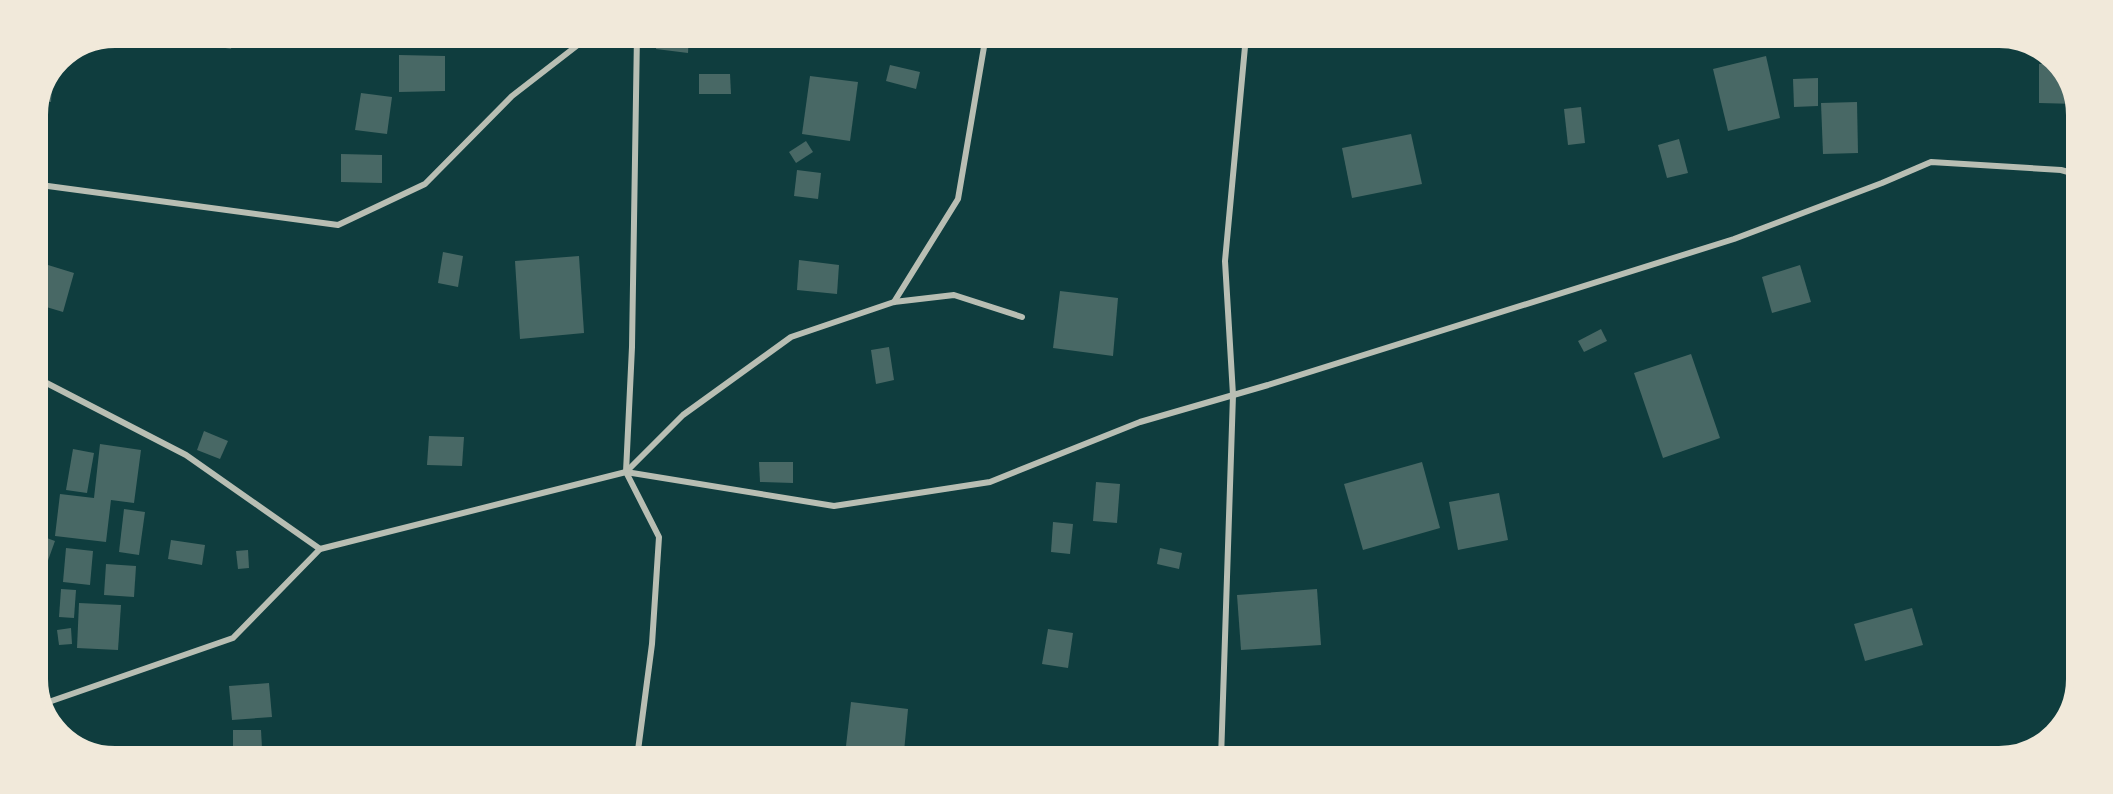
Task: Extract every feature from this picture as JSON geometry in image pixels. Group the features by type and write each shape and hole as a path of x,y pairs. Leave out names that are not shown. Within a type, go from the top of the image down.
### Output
{"street":[{"path":"44,185 338,225 425,184 512,96 579,44"},
{"path":"637,44 632,347 626,472 659,537 652,644 638,750"},
{"path":"894,302 958,199 984,44"},
{"path":"1221,750 1233,395 1226,261 1245,44"},
{"path":"47,703 233,638 320,549 626,472 834,506 990,482 1140,422 1734,239 1931,162 2069,172"},
{"path":"626,472 683,416 790,337 894,302 954,295 1022,317"},
{"path":"44,382 186,456 320,549"}],"building":[{"path":"202,44 232,44 231,49"},
{"path":"657,44 688,44 688,53 656,49"},
{"path":"399,55 445,56 445,91 399,92"},
{"path":"1766,56 1780,118 1728,131 1713,69"},
{"path":"2039,64 2049,64 2066,91 2068,104 2039,103"},
{"path":"890,65 920,72 916,89 886,81"},
{"path":"699,74 730,74 731,94 699,94"},
{"path":"810,76 858,82 850,141 802,134"},
{"path":"1818,78 1818,106 1794,107 1793,79"},
{"path":"53,79 51,102 45,100"},
{"path":"361,93 392,97 387,134 355,130"},
{"path":"1857,102 1858,153 1823,154 1821,103"},
{"path":"1581,107 1585,143 1568,145 1564,109"},
{"path":"1411,134 1422,184 1352,198 1342,148"},
{"path":"1679,139 1688,173 1667,178 1658,145"},
{"path":"806,141 813,152 796,163 789,152"},
{"path":"341,154 382,155 382,183 341,182"},
{"path":"797,170 821,173 818,199 794,196"},
{"path":"443,252 463,256 458,287 438,283"},
{"path":"579,256 584,333 520,339 515,261"},
{"path":"799,260 839,265 837,294 797,290"},
{"path":"44,264 74,273 63,312 44,306"},
{"path":"1800,265 1811,302 1772,313 1762,277"},
{"path":"1060,291 1118,298 1113,356 1053,348"},
{"path":"1601,329 1607,341 1584,352 1578,341"},
{"path":"889,347 894,380 876,384 871,350"},
{"path":"1691,354 1720,438 1663,458 1634,373"},
{"path":"204,431 228,441 220,459 197,450"},
{"path":"429,436 464,437 462,466 427,465"},
{"path":"100,444 141,450 134,503 111,500 106,542 55,536 60,494 94,498"},
{"path":"73,449 94,453 87,493 66,490"},
{"path":"759,462 793,462 793,483 760,482"},
{"path":"1422,462 1440,528 1363,550 1344,484"},
{"path":"1096,482 1120,484 1117,523 1093,521"},
{"path":"1499,493 1508,540 1458,550 1449,502"},
{"path":"124,509 145,512 139,555 119,552"},
{"path":"1053,522 1073,524 1070,554 1051,552"},
{"path":"44,537 55,541 46,566 44,565"},
{"path":"171,540 205,545 202,565 168,559"},
{"path":"66,548 93,551 90,585 63,582"},
{"path":"1160,548 1182,553 1179,569 1157,564"},
{"path":"248,550 249,568 238,569 236,551"},
{"path":"106,564 136,566 134,597 104,595"},
{"path":"61,589 76,590 74,618 59,617"},
{"path":"1317,589 1321,645 1241,650 1237,595"},
{"path":"79,603 121,605 118,650 77,648"},
{"path":"1912,608 1923,645 1865,661 1854,624"},
{"path":"71,628 72,644 59,645 57,630"},
{"path":"1048,629 1073,633 1068,668 1042,664"},
{"path":"269,683 272,717 232,720 229,686"},
{"path":"851,702 908,709 904,750 846,746"},
{"path":"233,730 261,730 262,748 233,748"}]}
